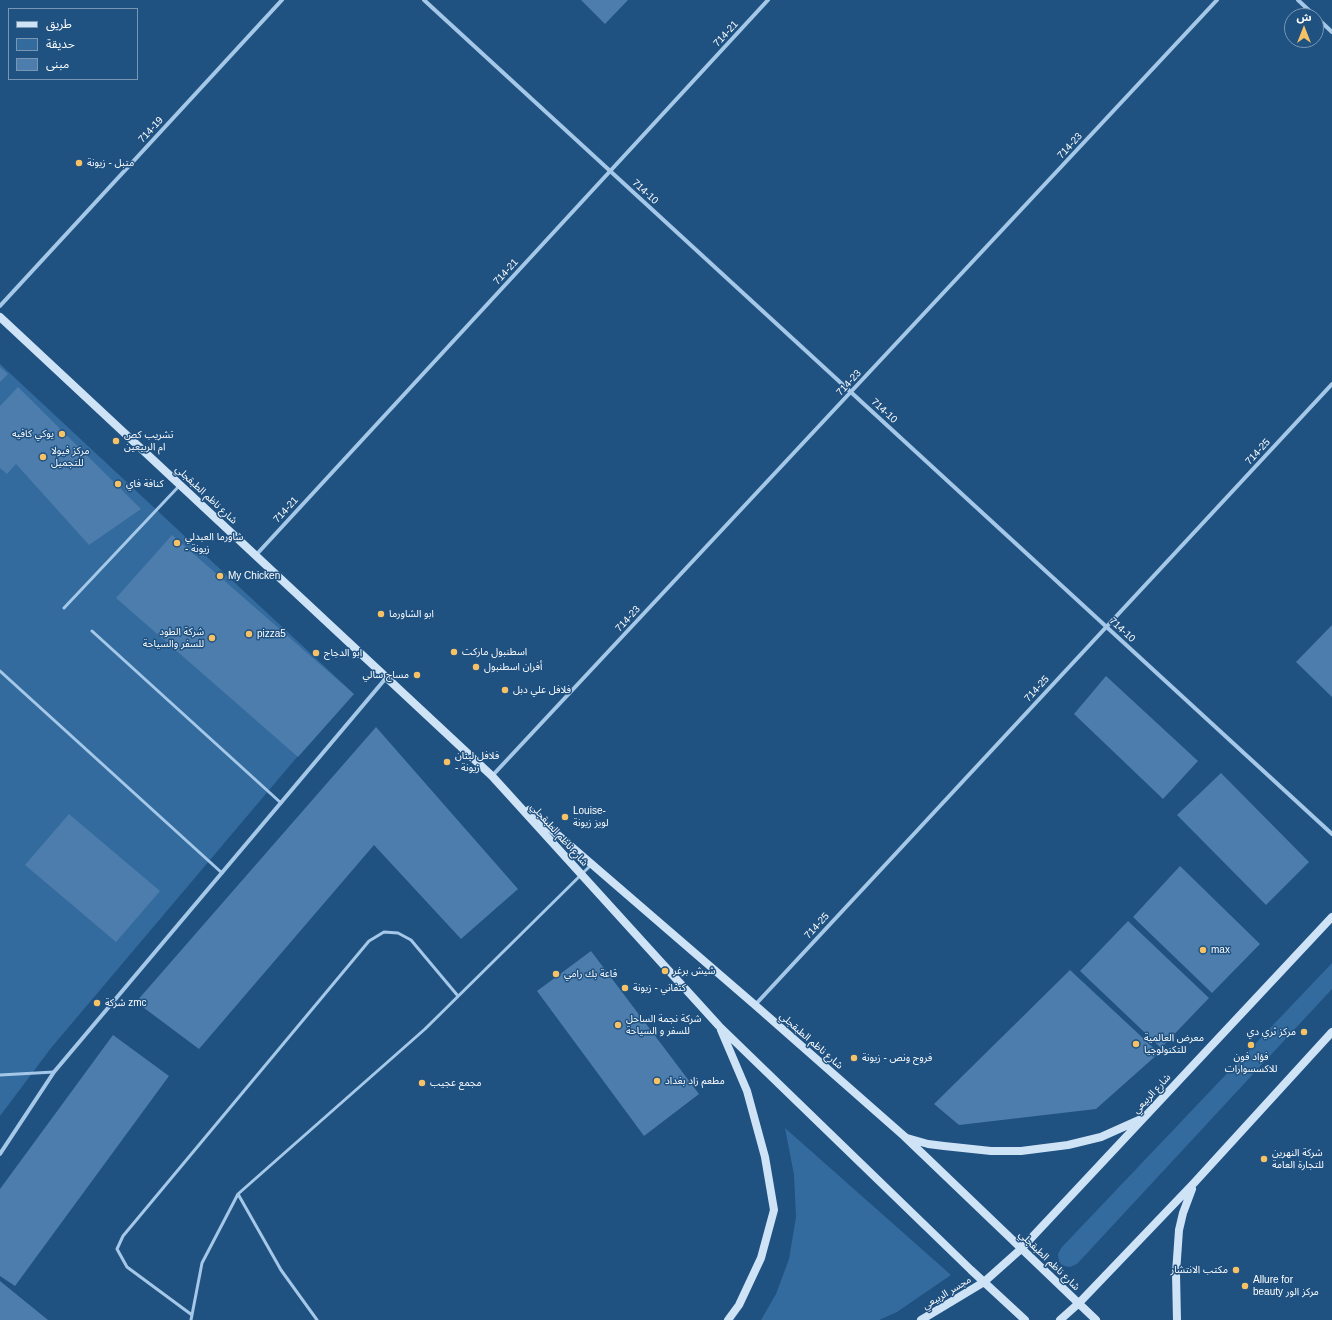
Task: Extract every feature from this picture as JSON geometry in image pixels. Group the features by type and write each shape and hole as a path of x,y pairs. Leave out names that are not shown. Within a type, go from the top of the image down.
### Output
{"main road":[{"name":"شارع ناظم الطبقجلي","path":"0,317 492,776 719,1026 1025,1320"},
{"name":"شارع ناظم الطبقجلي","path":"502,788 755,1005 904,1136 1096,1320"},
{"name":"شارع الربيعي","path":"984,1282 1022,1249 1332,917"},
{"path":"719,1026 747,1091 765,1157 774,1210 761,1258 739,1305 728,1320"},
{"path":"1060,1320 1194,1183 1332,1032"},
{"path":"904,1136 928,1144 991,1151 1021,1151 1068,1145 1101,1137 1144,1118"},
{"path":"1177,1320 1176,1273 1179,1230 1183,1213 1194,1183"},
{"name":"مجسر الربيعي","path":"921,1320 984,1282"}],"street":[{"name":"714-19","path":"0,306 282,0"},
{"name":"714-10","path":"424,0 1332,834"},
{"name":"714-21","path":"255,556 768,0"},
{"name":"714-23","path":"492,776 1218,0"},
{"path":"1298,0 1306,8"},
{"path":"1324,25 1332,32"},
{"name":"714-25","path":"755,1005 1332,384"},
{"path":"0,1154 54,1072 386,678"}],"lane":[{"path":"64,608 180,485"},
{"path":"92,631 281,803"},
{"path":"0,671 222,873"},
{"path":"191,1320 202,1263 238,1194 425,1029 592,864"},
{"path":"192,1315 127,1267 117,1249 123,1236 333,984 369,941 384,932 398,933 411,940 458,996"},
{"path":"0,1075 54,1072"},
{"path":"238,1194 281,1270 317,1320"}],"green space":[{"path":"0,364 352,692 51,1048 0,1116"},
{"path":"1332,963 1332,989 1077,1264 1070,1267 1061,1264 1058,1254 1061,1248"},
{"path":"785,1128 951,1275 897,1312 879,1320 761,1320 776,1294 789,1259 796,1217 794,1175"}],"building":[{"path":"581,0 628,0 605,24"},
{"path":"0,367 8,374 0,382"},
{"path":"18,387 141,509 89,545 16,464 7,474 0,468 0,406"},
{"path":"172,535 354,694 298,757 116,598"},
{"path":"1332,625 1332,697 1296,662"},
{"path":"1106,676 1198,761 1163,799 1074,714"},
{"path":"376,727 518,889 461,939 374,845 199,1049 136,1002"},
{"path":"1221,773 1309,862 1266,905 1177,815"},
{"path":"69,814 160,891 116,942 25,865"},
{"path":"1180,866 1260,944 1212,993 1133,917"},
{"path":"1128,921 1209,998 1161,1048 1080,971"},
{"path":"591,951 699,1094 644,1136 537,991"},
{"path":"1070,970 1159,1053 1096,1109 959,1125 934,1104"},
{"path":"113,1035 169,1076 15,1286 0,1276 0,1189"},
{"path":"0,1281 48,1320 0,1320"}],"place":[{"name":"متبل - زيونة","path":"79,163"},
{"name":"يوكي كافيه","path":"62,434"},
{"name":"تشريب كص ام الربيعين","path":"116,441"},
{"name":"مركز فيولا للتجميل","path":"43,457"},
{"name":"كنافة فاي","path":"118,484"},
{"name":"شاورما العبدلي - زيونة","path":"177,543"},
{"name":"My Chicken","path":"220,576"},
{"name":"ابو الشاورما","path":"381,614"},
{"name":"pizza5","path":"249,634"},
{"name":"شركة الطود للسفر والسياحة","path":"212,638"},
{"name":"اسطنبول ماركت","path":"454,652"},
{"name":"ابو الدجاج","path":"316,653"},
{"name":"أفران اسطنبول","path":"476,667"},
{"name":"مساج سالي","path":"417,675"},
{"name":"فلافل علي دبل","path":"505,690"},
{"name":"فلافل لبنان - زيونة","path":"447,762"},
{"name":"Louise- لويز زيونة","path":"565,817"},
{"name":"max","path":"1203,950"},
{"name":"شيش برغر","path":"665,971"},
{"name":"قاعة بك رامي","path":"556,974"},
{"name":"كنفاني - زيونة","path":"625,988"},
{"name":"شركة zmc","path":"97,1003"},
{"name":"شركة نجمة الساحل للسفر و السياحة","path":"618,1025"},
{"name":"مركز ثري دي","path":"1304,1032"},
{"name":"معرض العالمية للتكنولوجيا","path":"1136,1044"},
{"name":"فؤاد فون للاكسسوارات","path":"1251,1045"},
{"name":"فروج ونص - زيونة","path":"854,1058"},
{"name":"مطعم زاد بغداد","path":"657,1081"},
{"name":"مجمع عجيب","path":"422,1083"},
{"name":"شركة النهرين للتجارة العامة","path":"1264,1159"},
{"name":"مكتب الانتشار","path":"1236,1270"},
{"name":"Allure for beauty مركز الور","path":"1245,1286"}]}
